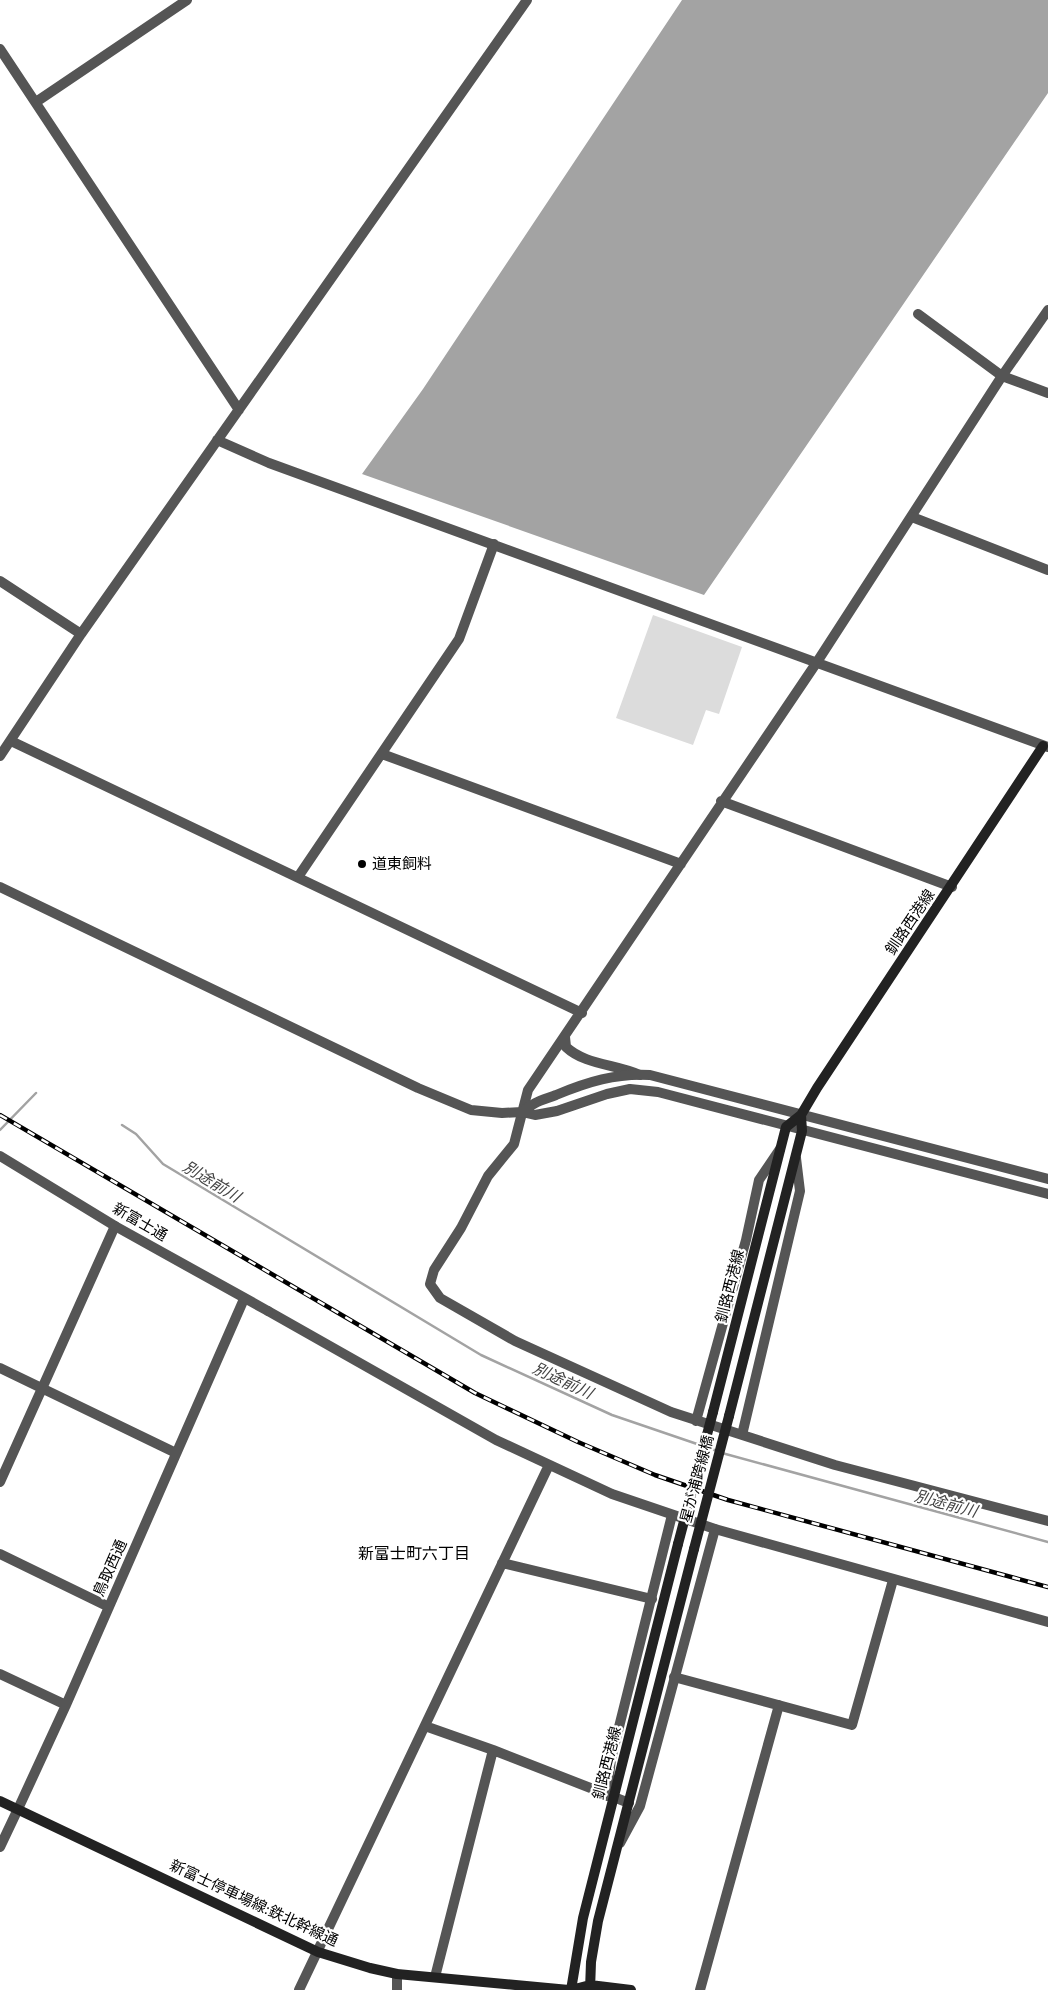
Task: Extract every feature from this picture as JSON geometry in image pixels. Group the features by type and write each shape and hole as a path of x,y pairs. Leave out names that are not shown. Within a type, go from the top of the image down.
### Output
{"main road":[{"name":"釧路西港線","path":"713,1412 786,1127 801,1115 817,1088 1046,746"},
{"name":"釧路西港線","path":"728,1416 802,1131 801,1115"},
{"name":"星が浦跨線橋","path":"678,1544 713,1412"},
{"name":"星が浦跨線橋","path":"694,1549 728,1416"},
{"name":"釧路西港線","path":"570,1990 583,1918 611,1797 678,1544"},
{"name":"釧路西港線","path":"590,1988 591,1962 598,1921 694,1549"},
{"name":"新富士停車場線:鉄北幹線通","path":"0,1800 318,1952 370,1968 398,1974 570,1990"},
{"path":"570,1990 590,1988 631,1990"}],"street":[{"path":"36,102 186,0"},
{"path":"0,756 81,634 527,0"},
{"path":"0,49 238,410"},
{"path":"1048,310 1002,376 817,662 721,801 582,1013 528,1090 514,1144 488,1176 461,1228 434,1270 430,1284 440,1298 515,1341 671,1412 835,1465 1048,1521"},
{"path":"918,314 1002,376 1048,393"},
{"path":"217,440 269,463 1046,746"},
{"path":"912,517 1048,570"},
{"path":"298,877 459,639 494,544"},
{"path":"0,581 81,634"},
{"path":"11,740 582,1013"},
{"path":"382,754 681,864"},
{"path":"721,801 952,887"},
{"path":"0,887 450,1103 481,1112 522,1112 535,1116 557,1111 592,1098 630,1089 658,1092 1048,1194"},
{"path":"565,1036 566,1048 576,1056 627,1069 640,1075 688,1085 896,1138 1048,1179"},
{"path":"522,1112 533,1102 591,1081 619,1076 640,1075"},
{"path":"696,1421 746,1240 759,1180 780,1149"},
{"path":"742,1435 800,1191 796,1153"},
{"name":"新富士通","path":"0,1156 115,1226 244,1300 268,1311 496,1440 612,1494 715,1529 1048,1622"},
{"path":"0,1482 115,1226"},
{"name":"鳥取西通","path":"0,1847 66,1705 244,1300"},
{"path":"0,1368 176,1453"},
{"path":"299,1990 549,1465"},
{"path":"611,1797 611,1759 672,1514"},
{"path":"618,1846 640,1806 715,1529"},
{"path":"0,1554 109,1607"},
{"path":"502,1562 652,1599"},
{"path":"674,1677 852,1725 893,1580"},
{"path":"0,1674 66,1705"},
{"path":"700,1990 779,1705"},
{"path":"425,1726 493,1750 629,1803"},
{"path":"435,1977 493,1750"},
{"path":"397,1990 398,1974"}],"shaded area":[{"path":"682,0 1048,0 1048,93 704,595 362,474 423,389"},
{"path":"653,615 742,647 719,714 706,710 693,745 616,718"}],"waterway":[{"name":"別途前川","path":"0,1130 36,1093"},
{"name":"別途前川","path":"122,1125 136,1134 163,1164 481,1355 612,1415 700,1445"},
{"name":"別途前川","path":"706,1447 717,1451"},
{"name":"別途前川","path":"722,1453 1048,1542"}],"railway":[{"path":"0,1115 475,1393 578,1442 655,1475 728,1500 1048,1587"}],"place":[{"name":"道東飼料","path":"362,864"}],"district":[{"name":"新富士町六丁目","path":"414,1553"}]}
